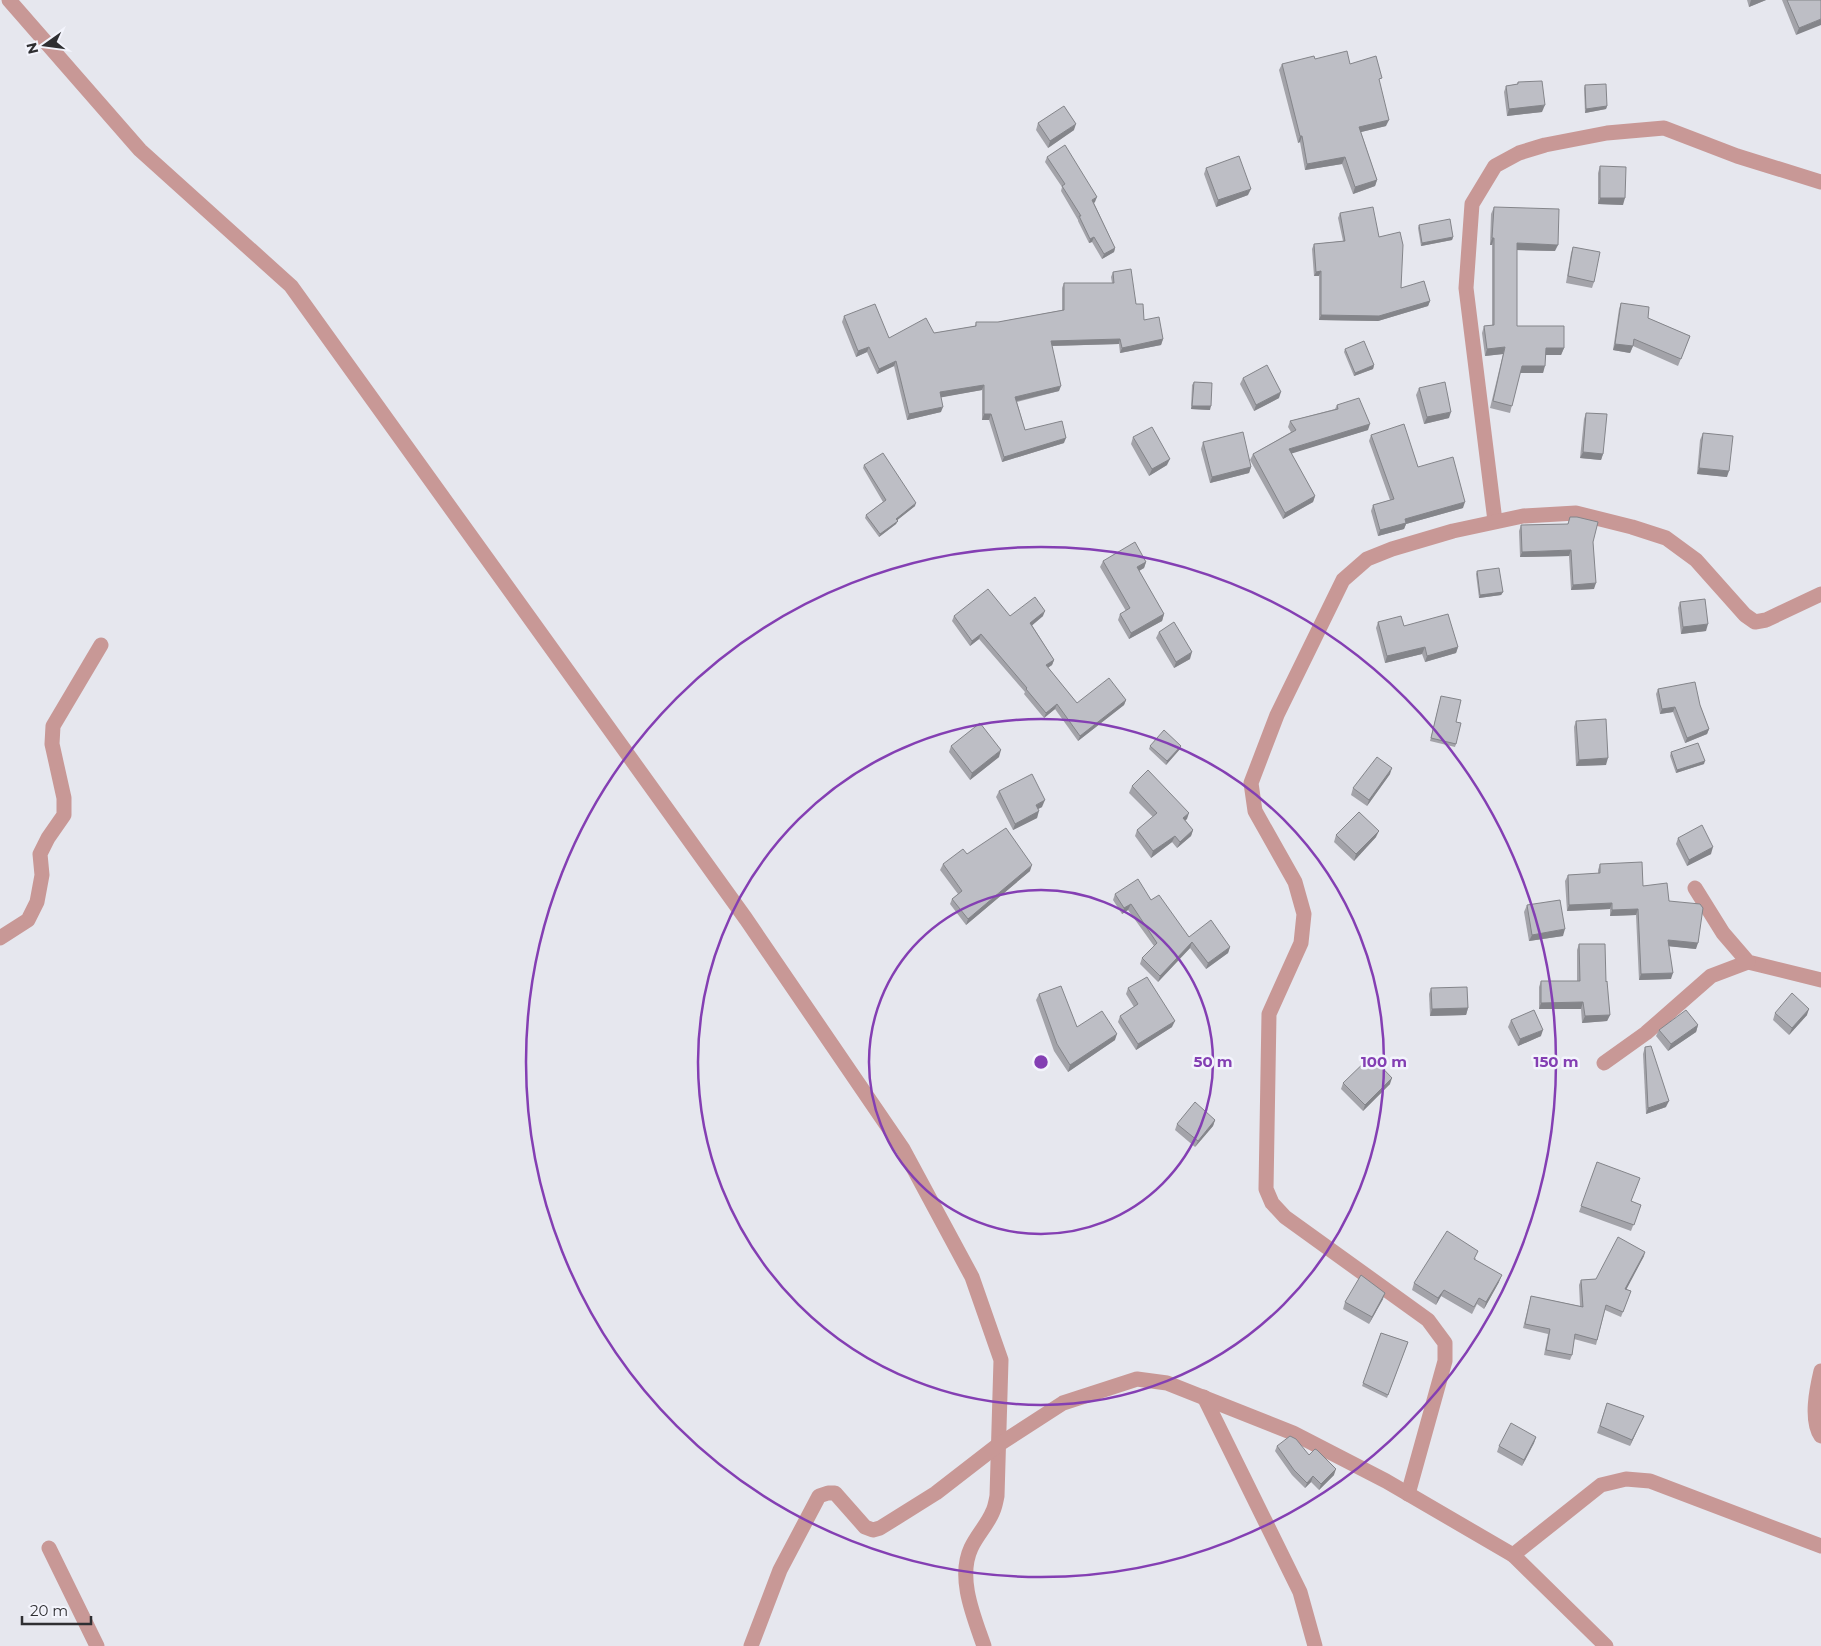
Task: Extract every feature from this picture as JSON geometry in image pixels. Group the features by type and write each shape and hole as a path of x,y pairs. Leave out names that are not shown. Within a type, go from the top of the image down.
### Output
{"street":[{"path":"9,0 140,150 291,286 746,918 903,1149 972,1277 1001,1360 997,1496 993,1511 977,1535 970,1551 967,1567 967,1584 984,1646"},
{"path":"1495,521 1466,288 1472,204 1495,166 1519,153 1544,145 1607,133 1664,128 1745,159 1821,182"},
{"path":"1408,1494 1445,1361 1445,1343 1428,1320 1285,1217 1272,1203 1266,1189 1270,1014 1301,942 1304,914 1295,882 1255,811 1251,783 1277,715 1343,580 1367,559 1392,549 1495,521 1523,516 1576,514 1632,527 1666,538 1696,560 1746,615 1755,622 1766,620 1821,594"},
{"path":"0,938 28,920 37,902 42,875 40,854 64,814 64,798 52,744 53,726 101,645"},
{"path":"1695,888 1723,933 1748,962"},
{"path":"1604,1063 1646,1033 1711,976 1748,962 1821,980"},
{"path":"1821,1371 1815,1399 1818,1431 1821,1436"},
{"path":"751,1646 780,1570 819,1496 828,1492 835,1493 865,1526 872,1530 880,1528 936,1493 998,1445 1063,1403 1137,1379 1167,1383 1293,1432 1408,1494 1514,1555 1606,1646"},
{"path":"1204,1397 1300,1592 1315,1646"},
{"path":"1514,1555 1601,1485 1626,1479 1650,1481 1821,1546"},
{"path":"49,1548 97,1646"}],"building":[{"path":"1787,0 1821,0 1821,19 1799,28"},
{"path":"1347,51 1350,64 1376,56 1382,78 1379,79 1389,120 1359,127 1377,180 1355,187 1345,157 1307,164 1302,136 1300,136 1282,64 1314,56 1315,59"},
{"path":"1542,81 1545,105 1509,109 1506,86 1518,84 1518,82"},
{"path":"1606,84 1607,106 1586,109 1585,85"},
{"path":"1064,106 1076,124 1050,141 1038,123"},
{"path":"1065,145 1097,197 1092,200 1115,248 1104,254 1094,237 1090,239 1079,216 1081,216 1062,186 1065,184 1047,157"},
{"path":"1239,156 1251,189 1218,200 1206,168"},
{"path":"1600,166 1626,167 1625,198 1600,198"},
{"path":"1373,207 1379,237 1400,232 1403,245 1401,288 1424,281 1430,301 1379,316 1321,315 1321,271 1316,272 1314,244 1345,241 1340,213"},
{"path":"1494,207 1559,209 1558,245 1517,243 1517,326 1564,326 1564,348 1546,348 1545,366 1522,366 1512,406 1493,401 1505,347 1487,349 1484,326 1494,325 1494,238 1492,238"},
{"path":"1450,219 1453,237 1422,243 1419,225"},
{"path":"1573,247 1600,252 1594,282 1568,276"},
{"path":"1131,269 1136,304 1143,304 1144,320 1159,317 1163,339 1122,348 1120,339 1051,341 1061,386 1015,397 1025,430 1062,421 1066,438 1004,457 991,414 984,414 984,385 940,392 943,407 909,414 896,361 879,369 869,347 858,351 844,316 875,304 889,338 926,318 934,333 976,326 976,322 998,322 1064,310 1064,283 1114,283 1113,272"},
{"path":"1621,303 1649,307 1648,318 1690,336 1681,359 1634,339 1633,346 1615,344"},
{"path":"1364,341 1374,365 1355,373 1345,349"},
{"path":"1267,365 1281,392 1256,405 1243,378"},
{"path":"1194,382 1212,383 1211,406 1192,406"},
{"path":"1445,382 1451,412 1427,417 1419,388"},
{"path":"1359,398 1370,424 1289,449 1315,496 1285,513 1253,454 1296,430 1290,421 1338,409 1337,405"},
{"path":"1586,413 1607,414 1603,454 1583,452"},
{"path":"1404,424 1418,467 1453,457 1465,502 1405,519 1406,523 1380,530 1373,505 1394,499 1371,435"},
{"path":"1152,427 1170,459 1152,469 1133,437"},
{"path":"1243,432 1251,467 1212,477 1203,442"},
{"path":"1703,433 1733,436 1729,471 1699,468"},
{"path":"883,453 916,503 896,519 898,521 880,534 866,515 886,500 864,465"},
{"path":"1570,517 1598,522 1593,542 1596,583 1573,585 1571,550 1522,552 1521,525 1568,524"},
{"path":"1135,542 1146,562 1137,567 1164,614 1131,633 1120,614 1130,608 1103,561"},
{"path":"1499,568 1503,592 1480,595 1477,571"},
{"path":"988,589 1010,616 1035,597 1045,611 1030,623 1054,660 1046,665 1077,703 1109,678 1126,700 1080,736 1057,704 1046,713 981,634 972,641 954,616"},
{"path":"1705,599 1708,624 1683,627 1680,602"},
{"path":"1448,614 1458,647 1427,656 1425,647 1387,656 1378,622 1401,616 1404,626"},
{"path":"1174,622 1192,652 1176,662 1159,632"},
{"path":"1695,682 1700,705 1709,729 1687,738 1675,707 1662,709 1658,689"},
{"path":"1441,696 1461,700 1456,722 1461,723 1456,744 1431,738"},
{"path":"1606,719 1608,758 1579,760 1576,721"},
{"path":"980,723 1001,750 972,773 951,746"},
{"path":"1164,730 1181,746 1167,761 1150,746"},
{"path":"1698,743 1705,761 1677,770 1671,752"},
{"path":"1377,757 1392,768 1369,800 1353,788"},
{"path":"1148,770 1189,813 1183,818 1193,830 1180,842 1175,836 1153,851 1137,830 1157,813 1132,786"},
{"path":"1032,774 1045,800 1036,805 1039,811 1015,824 999,791"},
{"path":"1359,812 1379,831 1356,854 1336,835"},
{"path":"1702,825 1713,847 1689,860 1678,838"},
{"path":"1006,828 1032,865 968,919 952,899 962,891 943,864 963,849 967,854"},
{"path":"1642,862 1643,886 1667,883 1669,901 1700,904 1703,908 1698,943 1668,940 1673,973 1641,974 1638,909 1612,910 1612,903 1569,905 1568,875 1600,873 1600,864"},
{"path":"1138,879 1151,900 1159,895 1189,937 1211,920 1230,947 1208,963 1192,942 1160,976 1142,958 1157,943 1131,904 1124,908 1115,894"},
{"path":"1560,900 1565,929 1532,935 1527,905"},
{"path":"1579,944 1605,944 1606,982 1610,1015 1585,1016 1583,1002 1541,1003 1541,981 1580,981"},
{"path":"1147,977 1175,1021 1138,1044 1120,1016 1138,1004 1128,988"},
{"path":"1061,986 1077,1027 1102,1011 1117,1034 1070,1065 1057,1044 1039,994"},
{"path":"1467,987 1468,1008 1432,1009 1431,988"},
{"path":"1792,993 1809,1009 1792,1028 1775,1013"},
{"path":"1534,1010 1543,1030 1520,1039 1511,1020"},
{"path":"1686,1010 1698,1025 1671,1044 1659,1030"},
{"path":"1651,1046 1669,1101 1648,1108 1645,1047"},
{"path":"1371,1056 1392,1078 1365,1105 1343,1083"},
{"path":"1195,1102 1215,1120 1198,1141 1177,1124"},
{"path":"1597,1162 1640,1178 1631,1201 1641,1205 1634,1225 1581,1206"},
{"path":"1447,1231 1478,1251 1474,1259 1502,1275 1486,1302 1479,1298 1474,1307 1444,1290 1438,1298 1414,1283"},
{"path":"1618,1237 1645,1252 1625,1289 1631,1291 1623,1312 1606,1305 1597,1340 1575,1334 1572,1355 1546,1350 1550,1329 1525,1324 1531,1296 1583,1307 1581,1280 1596,1279"},
{"path":"1361,1275 1385,1293 1372,1317 1345,1302"},
{"path":"1381,1333 1408,1342 1388,1395 1363,1383"},
{"path":"1607,1403 1644,1416 1632,1440 1600,1426"},
{"path":"1511,1423 1536,1437 1524,1460 1499,1446"},
{"path":"1290,1436 1296,1439 1309,1455 1315,1449 1317,1450 1336,1469 1321,1484 1313,1476 1307,1483 1294,1470 1277,1446"}]}
